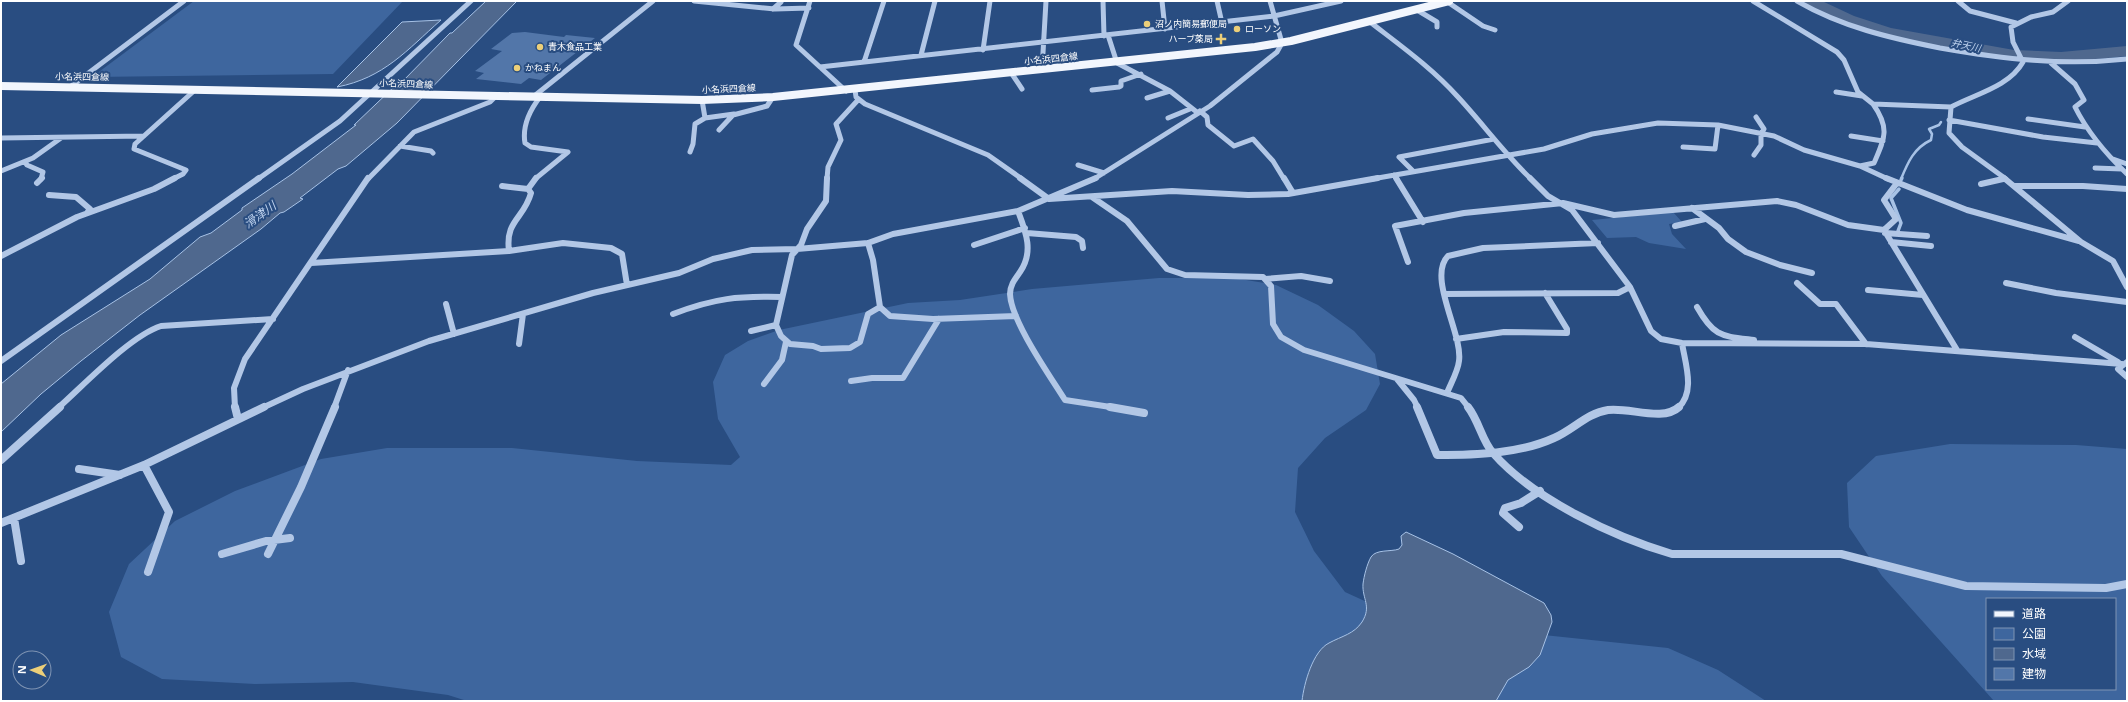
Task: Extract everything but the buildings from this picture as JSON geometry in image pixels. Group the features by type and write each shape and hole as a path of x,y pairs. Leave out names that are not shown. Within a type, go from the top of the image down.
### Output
{"main road":[{"name":"小名浜四倉線","path":"1,86 372,92 430,95 702,100 773,98 1117,63 1282,43 1370,22 1447,1"}],"street":[{"path":"70,87 184,1"},
{"path":"1,361 297,153 340,121 471,1"},
{"path":"528,189 536,178 568,152 564,150 531,147 525,143 524,139 530,113 537,97 653,1"},
{"path":"694,1 773,9 809,8"},
{"path":"746,7 752,1"},
{"path":"810,1 796,45 846,91"},
{"path":"864,62 884,1"},
{"path":"921,55 935,1"},
{"path":"983,50 990,1"},
{"path":"1042,70 1046,1"},
{"path":"1103,1 1106,35 1117,63 1141,74 1170,91 1190,109 1207,117 1208,125 1234,146 1253,139 1273,162 1293,193"},
{"path":"1162,1 1165,28"},
{"path":"1217,1 1222,23"},
{"path":"1,523 144,465 238,419 348,370 454,334 627,285 679,272 713,259 752,250 797,249 868,243 893,234 935,225 1018,211 1049,199 1104,173 1199,112 1277,52 1282,43 1270,1"},
{"path":"820,67 921,55 983,50 1165,28 1222,23 1274,16 1341,1"},
{"path":"1447,1 1483,26 1495,30"},
{"path":"1753,1 1837,52 1844,60 1858,92 1873,104 1881,115 1886,133 1874,163 1860,166"},
{"path":"1797,1 1837,21 1869,32 1918,43 2023,62 2083,64 2127,59"},
{"path":"1958,1 1970,11 2016,23"},
{"path":"1873,104 1951,107 1962,99 1989,90 2021,69 2023,62 2020,51 2013,42 2011,27 2016,23 2053,12 2068,1"},
{"path":"773,9 781,2"},
{"path":"1417,10 1437,22 1437,27"},
{"path":"1370,22 1440,78 1494,139 1506,155 1548,196 1572,210 1630,287 1651,331 1656,336 1666,341 1682,343 1866,344 2125,363"},
{"path":"2051,63 2069,78 2082,96 2084,100 2075,107 2085,128 2097,144 2127,174"},
{"path":"1012,74 1022,89"},
{"path":"1092,90 1118,88 1121,86 1121,81 1141,74"},
{"path":"1,256 77,217 154,189 186,170 134,148 135,144 195,90"},
{"path":"856,90 856,97 858,100 988,155 1049,199 1172,191 1248,195 1293,193 1544,149 1592,134 1642,125 1658,123 1718,125 1774,136 1810,152 1860,166 1897,183 1964,208 2081,242"},
{"path":"1147,98 1170,91"},
{"path":"1836,92 1862,96"},
{"path":"238,419 233,403 234,382 245,359 370,176 414,132 422,127 490,102 496,96"},
{"path":"690,152 693,144 695,124 705,118 739,113 767,106 773,98"},
{"path":"702,100 705,118"},
{"path":"858,100 836,124 841,140 828,168 826,201 792,255 776,325 781,336 790,344 813,346 821,349 850,348 860,342 868,314 880,307"},
{"path":"1951,107 1949,133 1962,147 2003,179 2015,186 2081,242 2113,261 2127,287"},
{"path":"1168,118 1190,109"},
{"path":"719,130 726,122 739,113"},
{"path":"1754,155 1761,145 1761,134 1764,129 1756,117"},
{"path":"2028,119 2085,128"},
{"path":"1949,120 2043,137 2097,144"},
{"path":"1683,147 1715,149 1718,125"},
{"path":"1,138 144,136"},
{"path":"1851,136 1883,141"},
{"path":"1,171 25,162 61,138"},
{"path":"1413,171 1399,157 1494,139"},
{"path":"400,146 431,151 433,153"},
{"path":"2111,158 2127,164"},
{"path":"25,162 26,165 44,172 43,177 37,183"},
{"path":"1078,165 1104,173"},
{"path":"2095,168 2122,169"},
{"path":"1394,175 1423,222"},
{"path":"1981,184 2003,179"},
{"path":"1885,231 1896,219 1884,200 1897,183"},
{"path":"502,186 528,189"},
{"path":"2015,186 2083,186 2127,189"},
{"path":"509,251 506,240 514,219 528,204 531,193 528,189"},
{"path":"49,195 76,197 90,209 87,213"},
{"path":"1092,197 1127,221 1167,269 1185,275 1263,277 1265,279 1301,276 1330,281"},
{"path":"1408,262 1395,226 1423,222 1464,213 1562,203 1614,215 1776,200 1796,205 1848,226 1926,236"},
{"path":"1692,208 1718,228 1729,241 1760,258 1812,273"},
{"path":"1018,211 1026,231 1026,262 1023,269 1014,279 1010,290 1012,305 1016,316 1064,400 1144,413"},
{"path":"1675,226 1705,219"},
{"path":"974,245 1026,231 1076,237 1082,241 1083,248"},
{"path":"1885,231 1957,350"},
{"path":"1891,242 1932,246"},
{"path":"311,263 509,251 571,243 617,250 623,256 627,285"},
{"path":"868,243 873,260 880,307 890,316 939,319 1016,316"},
{"path":"1447,394 1459,361 1456,339 1441,288 1444,260 1448,256 1483,248 1598,244"},
{"path":"1265,279 1271,286 1273,324 1281,337 1304,350 1461,398 1472,411 1492,452 1508,469 1571,511 1628,539 1656,550 1672,554 1842,554 1966,586 2106,588 2127,584"},
{"path":"1797,283 1820,304 1836,304 1866,344"},
{"path":"2006,283 2056,293 2127,302"},
{"path":"1444,294 1618,293 1630,287"},
{"path":"1868,290 1923,295"},
{"path":"1456,339 1504,332 1567,333 1567,329 1545,293"},
{"path":"673,314 695,306 729,298 752,296 782,297"},
{"path":"446,304 454,334"},
{"path":"1697,307 1707,326 1714,333 1761,341 1765,344"},
{"path":"520,344 523,314"},
{"path":"1,460 128,346 149,330 168,325 272,319"},
{"path":"851,381 872,378 903,378 939,319"},
{"path":"751,331 776,325"},
{"path":"2075,337 2125,363"},
{"path":"764,384 783,360 786,352 786,342"},
{"path":"1397,378 1414,400 1437,455 1452,456 1492,452 1549,441 1594,413 1608,409 1624,408 1653,413 1673,412 1684,403 1687,391 1687,372 1682,343"},
{"path":"2125,363 2118,369 2127,378"},
{"path":"268,554 332,418 348,370"},
{"path":"144,465 169,512 148,572"},
{"path":"78,469 85,471 114,472 120,475"},
{"path":"1519,527 1503,512 1505,508 1521,503 1540,491"},
{"path":"14,518 21,561"},
{"path":"222,554 276,539 290,538"}],"green space":[{"path":"194,1 403,1 333,74 92,77"},
{"path":"1673,212 1682,222 1669,224 1672,234 1686,249 1649,243 1636,237 1607,238 1592,220"},
{"path":"1159,278 1234,278 1276,285 1318,305 1354,331 1375,354 1380,384 1366,410 1325,438 1298,468 1295,512 1314,551 1345,592 1393,614 1534,634 1668,648 1718,670 1766,701 467,701 448,695 353,682 255,684 162,679 121,657 109,612 129,564 175,521 235,491 321,459 387,448 512,448 637,461 731,465 740,457 718,419 713,382 725,355 748,341 779,330 908,303 960,300 1032,289"},
{"path":"1950,444 2076,445 2127,449 2127,701 1994,701 1882,576 1849,527 1847,483 1876,456"}],"water":[{"name":"滑津川","path":"486,1 517,1 397,123 346,166 338,169 300,198 303,199 284,212 280,213 261,229 140,315 81,361 41,394 1,432 1,384 61,335 150,279 200,237 211,233 242,210 242,208 292,174 356,125 354,125 397,84 400,84 450,33 452,33"},
{"path":"441,20 406,52 382,70 354,83 337,87 402,22"},
{"path":"1406,532 1453,554 1544,603 1551,615 1552,622 1540,655 1529,667 1508,680 1496,701 1302,701 1310,668 1318,653 1329,643 1359,626 1365,616 1366,607 1363,584 1371,557 1376,553 1399,549 1402,545 1401,536"}],"waterway":[{"name":"弁天川","path":"1811,1 1849,20 1890,32 2014,54 2039,57 2061,57 2127,51"},
{"path":"1901,179 1912,156 1920,147 1931,140 1932,134 1929,129 1939,125 1941,122"},
{"path":"1898,231 1901,223 1891,198 1899,189"}],"place":[{"name":"沼ノ内簡易郵便局","path":"1147,24"},
{"name":"ローソン","path":"1237,29"},
{"name":"ハーブ薬局","path":"1221,39"},
{"name":"青木食品工業","path":"540,47"},
{"name":"かねまん","path":"517,68"}]}
